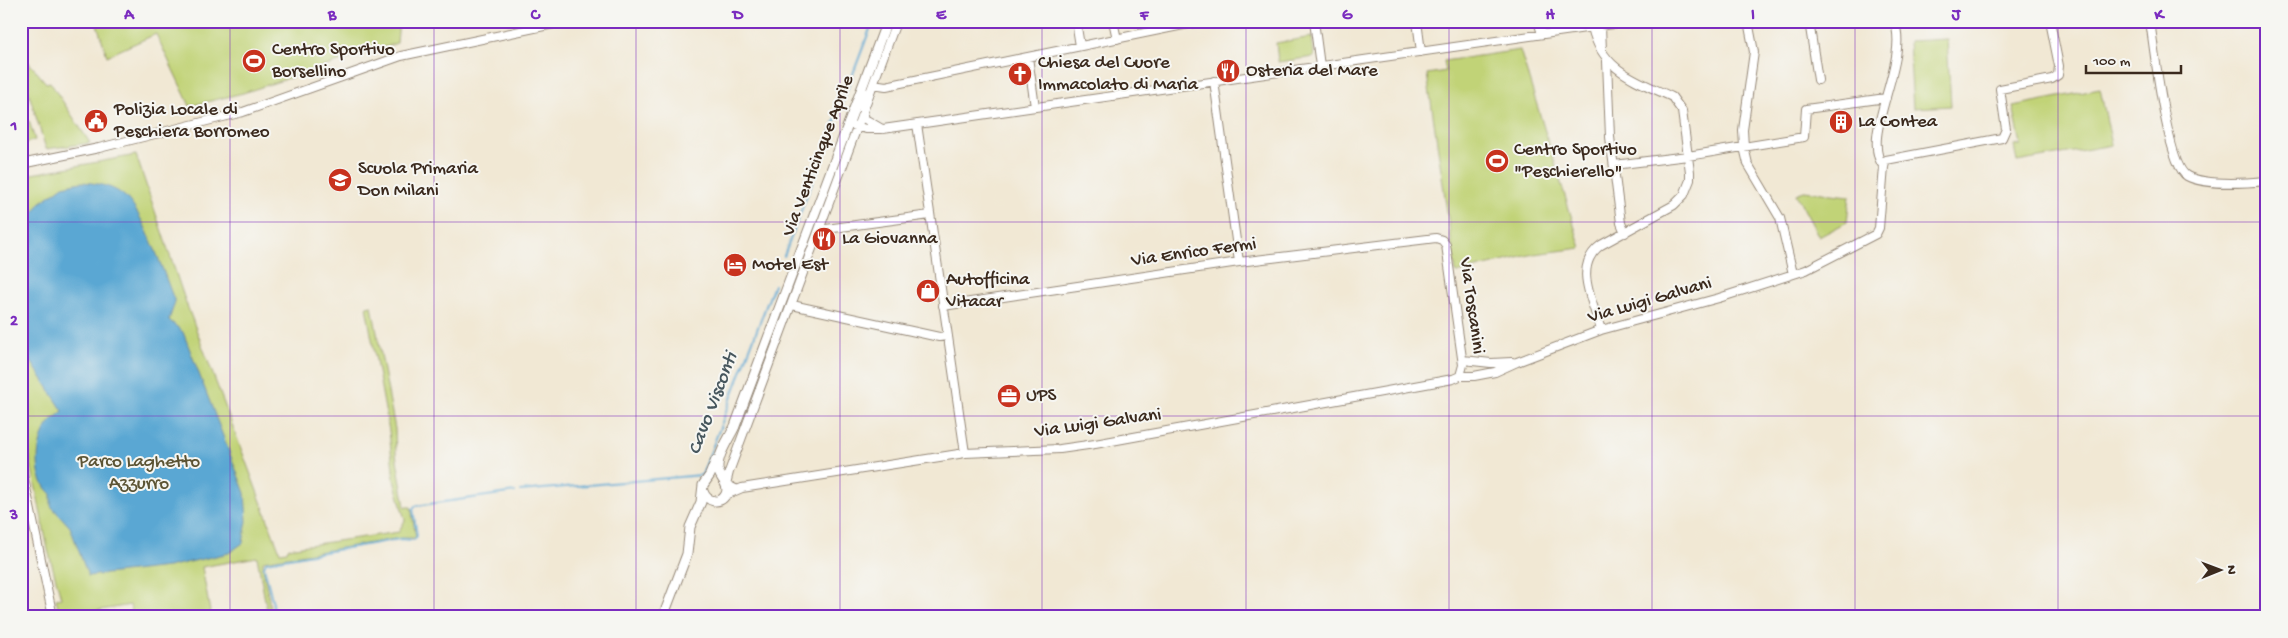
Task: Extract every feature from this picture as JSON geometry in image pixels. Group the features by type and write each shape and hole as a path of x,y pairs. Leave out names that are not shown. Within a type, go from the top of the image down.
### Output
{"main road":[{"name":"Via Venticinque Aprile","path":"725,482 718,467 726,442 738,417 865,79 891,22"},
{"name":"Via Venticinque Aprile","path":"708,480 719,451 726,442"},
{"path":"663,617 687,554 691,523 700,505 703,485 708,480 716,477 725,482 726,495 721,500 713,501 707,498 703,490"},
{"path":"690,534 695,523 713,501"}],"street":[{"path":"21,164 243,112 401,56 568,21"},
{"path":"1076,21 1080,46"},
{"path":"1113,21 1117,39"},
{"path":"1154,21 1156,31"},
{"path":"1314,21 1320,66"},
{"path":"1417,21 1421,52"},
{"path":"1538,21 1542,34"},
{"path":"848,124 858,128 883,129 1635,21"},
{"path":"1748,21 1754,52 1743,130 1744,147 1748,164 1780,218 1793,274"},
{"path":"1810,21 1818,80"},
{"path":"1884,167 1876,155 1898,44 1894,21"},
{"path":"1884,167 1886,160 1891,158 2004,136 2006,129 2000,89 2052,79 2059,73 2050,21"},
{"path":"2150,21 2167,127 2175,159 2180,170 2188,176 2209,181 2267,181"},
{"path":"738,490 725,482 864,112 874,84 891,22"},
{"path":"874,84 886,86 1200,22"},
{"path":"1602,26 1602,53"},
{"path":"1592,27 1607,61 1624,74 1675,100 1682,111 1690,180 1679,202 1592,251 1585,266 1587,283 1602,330"},
{"path":"1028,57 1035,107"},
{"path":"1607,61 1614,165 1621,223 1624,233"},
{"path":"865,79 861,104 868,122 883,129"},
{"path":"1214,81 1239,262"},
{"path":"1614,165 1688,156 1804,137 1806,110 1886,98"},
{"path":"917,124 965,453"},
{"name":"Via Luigi Galvani","path":"726,495 738,490 965,453 1060,449 1434,383 1453,379 1461,373 1474,376 1495,372 1602,330 1718,298 1793,274 1818,264 1876,234 1879,228 1884,167"},
{"path":"820,227 826,229 930,215"},
{"name":"Via Enrico Fermi","path":"943,306 1239,262 1429,238 1440,238 1446,245"},
{"name":"Via Toscanini","path":"1446,245 1463,360 1461,373"},
{"path":"792,305 939,337 948,336"},
{"name":"Via Luigi Galvani","path":"1463,360 1474,362 1517,362"},
{"path":"1474,362 1478,371 1474,376"},
{"path":"21,464 53,617"}],"green space":[{"name":"Centro Sportivo Borsellino","path":"96,21 399,21 397,43 243,93 190,106 156,34 107,56"},
{"path":"1312,37 1314,57 1278,62 1276,43"},
{"path":"1947,39 1951,106 1913,108 1909,41"},
{"name":"Centro Sportivo \"Peschierello\"","path":"1520,50 1581,248 1534,254 1456,273 1427,74 1446,71 1444,61"},
{"path":"26,59 46,83 50,82 90,143 46,149 21,68 21,60"},
{"path":"2100,89 2112,145 2017,162 2014,146 2021,145 2013,106"},
{"path":"29,121 35,140 21,145 21,123"},
{"name":"Parco Laghetto Azzurro","path":"136,155 185,300 280,552 287,551 288,548 399,532 405,520 394,480 389,431 366,307 372,306 395,429 396,454 405,507 411,507 416,538 401,538 263,561 272,617 242,617 245,614 267,611 257,557 202,567 211,617 133,617 130,605 60,617 56,599 61,598 48,550 21,413 21,176"},
{"path":"1804,191 1850,196 1847,222 1819,237 1796,194"}],"water":[{"name":"Parco Laghetto Azzurro","path":"81,182 112,188 130,202 146,228 159,260 175,302 169,320 183,332 245,493 247,521 243,543 229,553 168,567 88,576 70,527 51,506 51,494 41,479 39,470 39,450 44,432 49,424 63,411 21,346 21,265 29,219 40,203 63,186"}],"waterway":[{"path":"784,256 873,21"},
{"name":"Cavo Visconti","path":"520,491 702,475 774,285"},
{"path":"274,617 273,604 264,567 266,562 400,539 414,540 417,536 413,509 415,506 515,492"}],"place":[{"name":"Centro Sportivo Borsellino","path":"254,61"},
{"name":"Osteria del Mare","path":"1228,71"},
{"name":"Chiesa del Cuore Immacolato di Maria","path":"1020,74"},
{"name":"Polizia Locale di Peschiera Borromeo","path":"96,121"},
{"name":"La Contea","path":"1841,122"},
{"name":"Centro Sportivo \"Peschierello\"","path":"1497,161"},
{"name":"Scuola Primaria Don Milani","path":"340,180"},
{"name":"La Giovanna","path":"824,239"},
{"name":"Motel Est","path":"735,265"},
{"name":"Autofficina Vitacar","path":"928,291"},
{"name":"UPS","path":"1009,396"}]}
